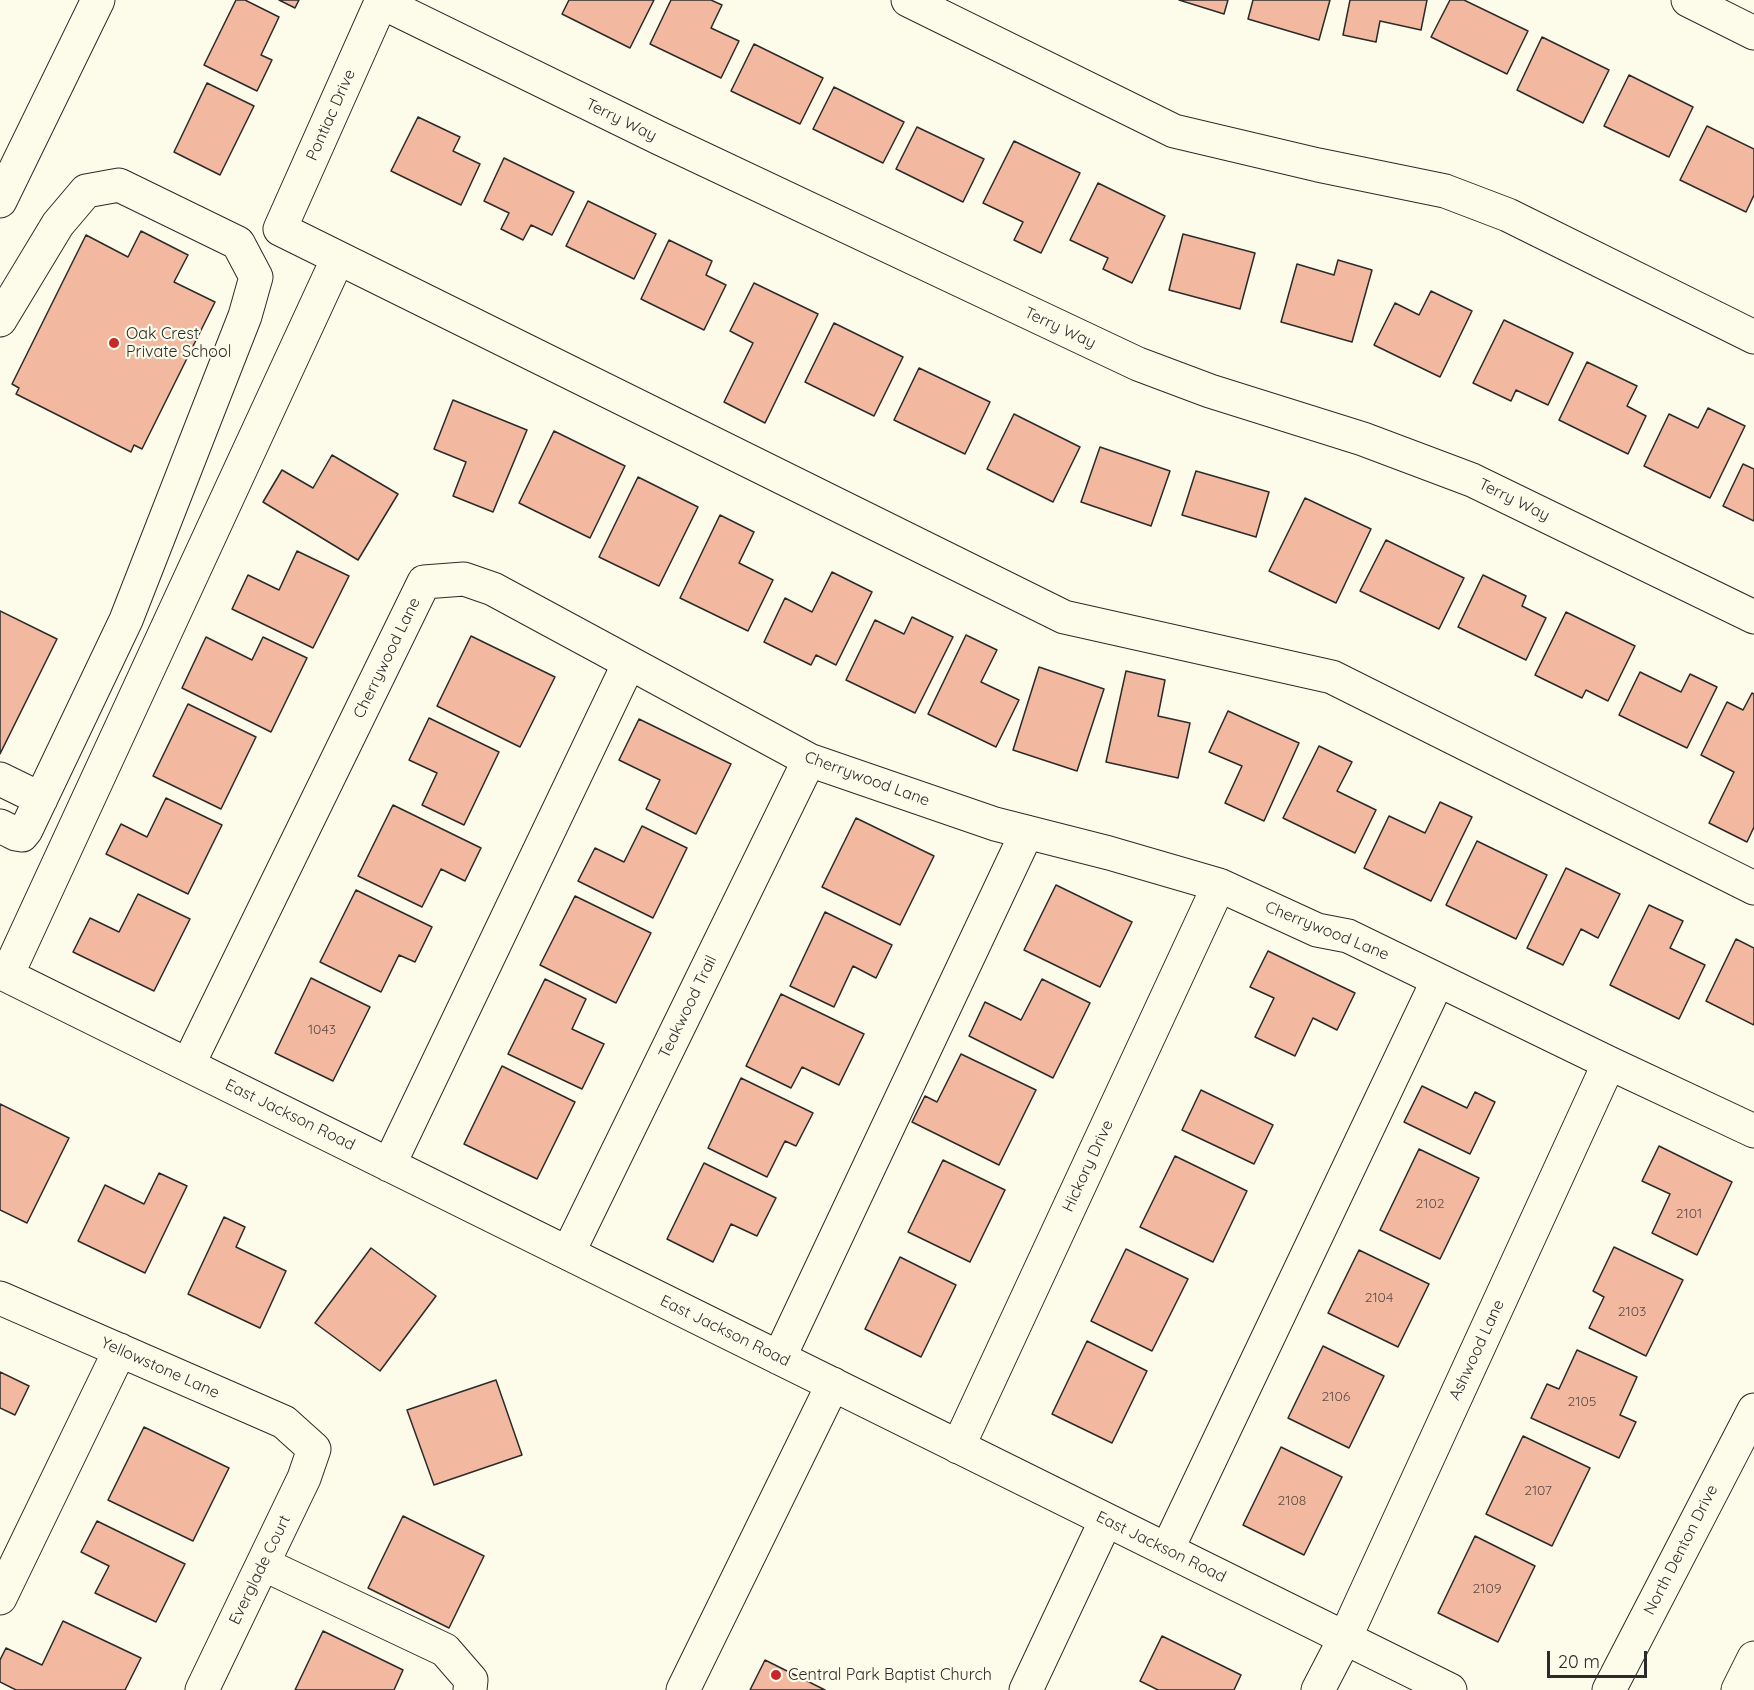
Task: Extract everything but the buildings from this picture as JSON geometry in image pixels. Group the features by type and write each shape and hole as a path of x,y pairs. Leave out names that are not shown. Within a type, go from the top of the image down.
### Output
{"street":[{"path":"0,201 98,0"},
{"path":"908,0 1174,131 1318,165 1445,191 1508,215 1754,337"},
{"path":"1688,0 1754,33"},
{"name":"Pontiac Drive","path":"338,258 280,229 381,1"},
{"name":"Terry Way","path":"381,1 659,138 1138,364 1210,391 1363,439 1472,480 1754,617"},
{"path":"0,320 58,224 86,191 119,185 238,243 256,277 245,316 126,620 41,800 22,835 0,826"},
{"path":"3,974 338,258 1064,617 1332,677 1754,888"},
{"name":"Cherrywood Lane","path":"188,1065 424,582 464,579 493,589 809,760 995,824 1219,885 1317,930 1348,936 1608,1063 1754,1131"},
{"path":"389,1165 629,663"},
{"name":"Teakwood Trail","path":"568,1253 809,760"},
{"path":"0,779 41,800"},
{"path":"778,1358 1027,832"},
{"name":"Hickory Drive","path":"958,1447 1219,885"},
{"name":"East Jackson Road","path":"3,974 1450,1690"},
{"path":"1167,1550 1438,980"},
{"name":"Ashwood Lane","path":"1318,1690 1345,1638 1608,1063"},
{"name":"Yellowstone Lane","path":"0,1298 284,1422 314,1449"},
{"path":"0,1598 120,1350"},
{"path":"683,1690 833,1384"},
{"name":"North Denton Drive","path":"1609,1690 1754,1410"},
{"name":"Everglade Court","path":"202,1690 304,1478 314,1449"},
{"path":"1026,1690 1107,1520"},
{"path":"263,1564 445,1650 471,1680 470,1690"},
{"path":"1738,1690 1754,1658"}],"place":[{"name":"Oak Crest Private School","path":"114,343"},
{"name":"Central Park Baptist Church","path":"776,1675"}]}
